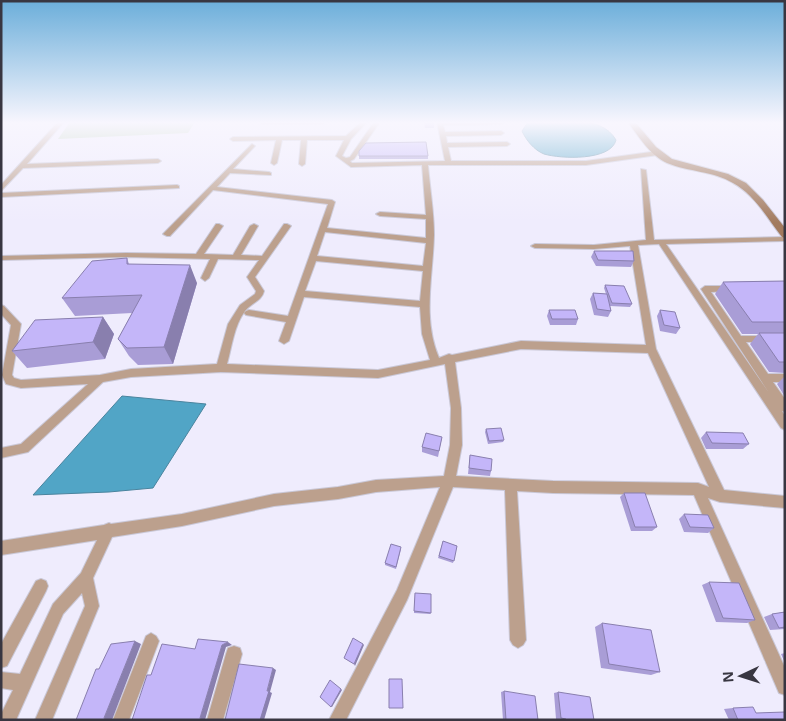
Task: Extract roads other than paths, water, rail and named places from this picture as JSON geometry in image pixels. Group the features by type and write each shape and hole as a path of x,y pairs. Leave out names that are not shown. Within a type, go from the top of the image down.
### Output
{"street":[{"path":"1,188 31,156"},
{"path":"167,234 243,156"},
{"path":"274,163 276,156"},
{"path":"302,164 303,156"},
{"path":"339,156 355,166 448,163 586,163 639,156"},
{"path":"345,161 354,156"},
{"path":"447,156 448,163"},
{"path":"662,156 669,160 724,174 742,184 757,197 785,237"},
{"path":"22,166 158,161"},
{"path":"425,164 430,241 424,304 426,336 436,362"},
{"path":"643,170 650,242"},
{"path":"229,171 269,174"},
{"path":"1,195 177,187"},
{"path":"212,188 332,202 284,341"},
{"path":"380,214 429,218"},
{"path":"199,256 219,226"},
{"path":"236,257 254,226"},
{"path":"221,368 233,324 243,307 259,295 260,291 251,278 287,226"},
{"path":"323,230 430,241"},
{"path":"535,246 594,247 650,242 785,237"},
{"path":"661,242 785,425"},
{"path":"634,244 651,349 720,496"},
{"path":"1,258 126,255 264,258"},
{"path":"205,278 215,257"},
{"path":"313,258 426,269"},
{"path":"745,288 705,288 785,408"},
{"path":"301,294 424,304"},
{"path":"1,308 16,324 7,375 10,381 20,384 221,368 378,374 449,358 521,345 651,349"},
{"path":"249,313 292,320"},
{"path":"738,339 785,339"},
{"path":"337,720 402,595 449,481 456,445 456,408 449,358"},
{"path":"765,378 785,378"},
{"path":"1,453 24,448 100,379"},
{"path":"1,548 182,520 274,500 338,493 376,486 449,481 511,485 698,489 720,496 785,502"},
{"path":"511,485 518,640"},
{"path":"698,489 785,687"},
{"path":"7,720 58,609 86,578 109,530"},
{"path":"43,720 92,606 86,578"},
{"path":"1,660 42,586"},
{"path":"122,720 151,641"},
{"path":"215,720 234,654"},
{"path":"1,680 24,683"}],"water":[{"path":"551,156 592,156 584,157"},
{"path":"122,396 206,404 153,488 33,495"}]}
